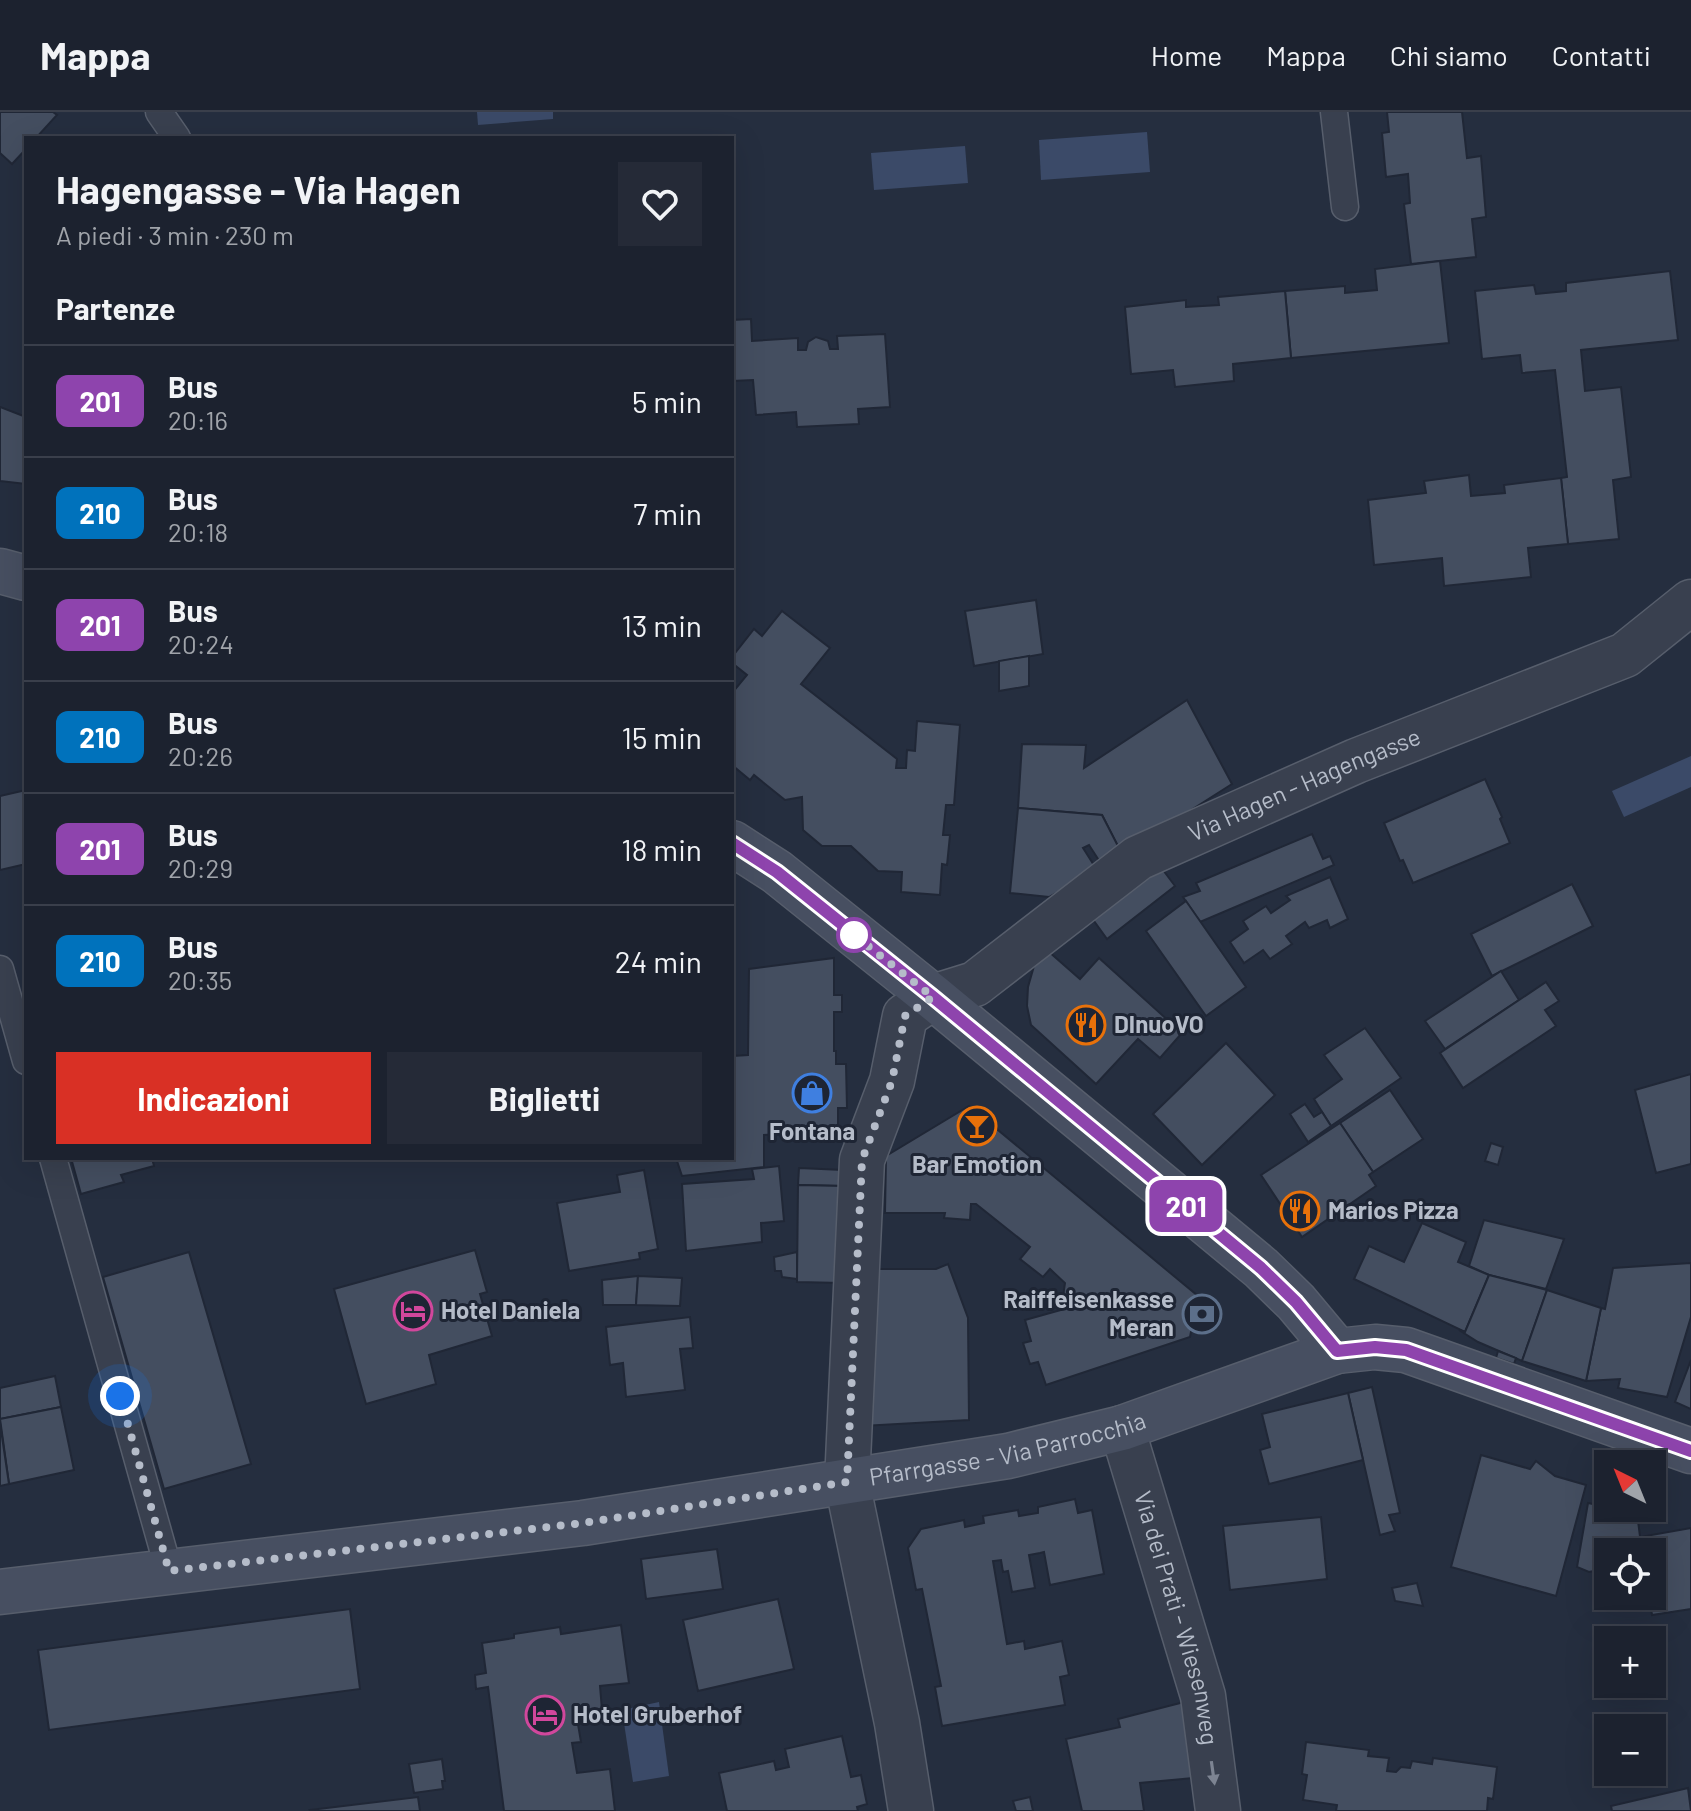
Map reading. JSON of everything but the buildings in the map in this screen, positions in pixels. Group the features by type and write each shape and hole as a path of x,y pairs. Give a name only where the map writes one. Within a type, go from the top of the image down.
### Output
{"street":[{"path":"0,571 24,577"},
{"name":"Via Hagen - Hagengasse","path":"933,997 975,984 1138,858 1356,761 1625,655 1691,602"},
{"path":"734,844 777,872 933,997 1261,1268 1296,1302 1337,1351"},
{"path":"911,1811 897,1723 847,1482 862,1160 892,1081 905,1016 933,997"},
{"name":"Pfarrgasse - Via Parrocchia","path":"0,1592 583,1523 1008,1456 1122,1428 1337,1351 1375,1347 1406,1350 1691,1451"},
{"name":"Via dei Prati - Wiesenweg","path":"1122,1428 1203,1696 1218,1811"}],"lane":[{"path":"159,112 176,136"},
{"path":"1334,112 1345,207"},
{"path":"0,969 24,1054"},
{"path":"54,1160 169,1571"}],"water":[{"path":"477,112 553,112 553,119 478,125"},
{"path":"1147,132 1150,172 1041,180 1039,140"},
{"path":"965,146 968,183 874,190 871,153"},
{"path":"1691,756 1691,787 1624,817 1612,791"},
{"path":"659,1702 669,1776 633,1782 622,1710"}],"bus line":[{"name":"201","path":"734,844 777,872 933,997 1261,1268 1296,1302 1337,1351 1375,1347 1406,1350 1691,1451"}],"place":[{"name":"DInuoVO","path":"1086,1025"},
{"name":"Fontana","path":"812,1093"},
{"name":"Bar Emotion","path":"977,1126"},
{"name":"Marios Pizza","path":"1300,1211"},
{"name":"Hotel Daniela","path":"413,1311"},
{"name":"Raiffeisenkasse Meran","path":"1202,1314"},
{"name":"Hotel Gruberhof","path":"545,1715"}],"route":[{"path":"120,1396 169,1571 583,1523 847,1482 862,1160 892,1081 905,1016 933,997 854,935"}]}
